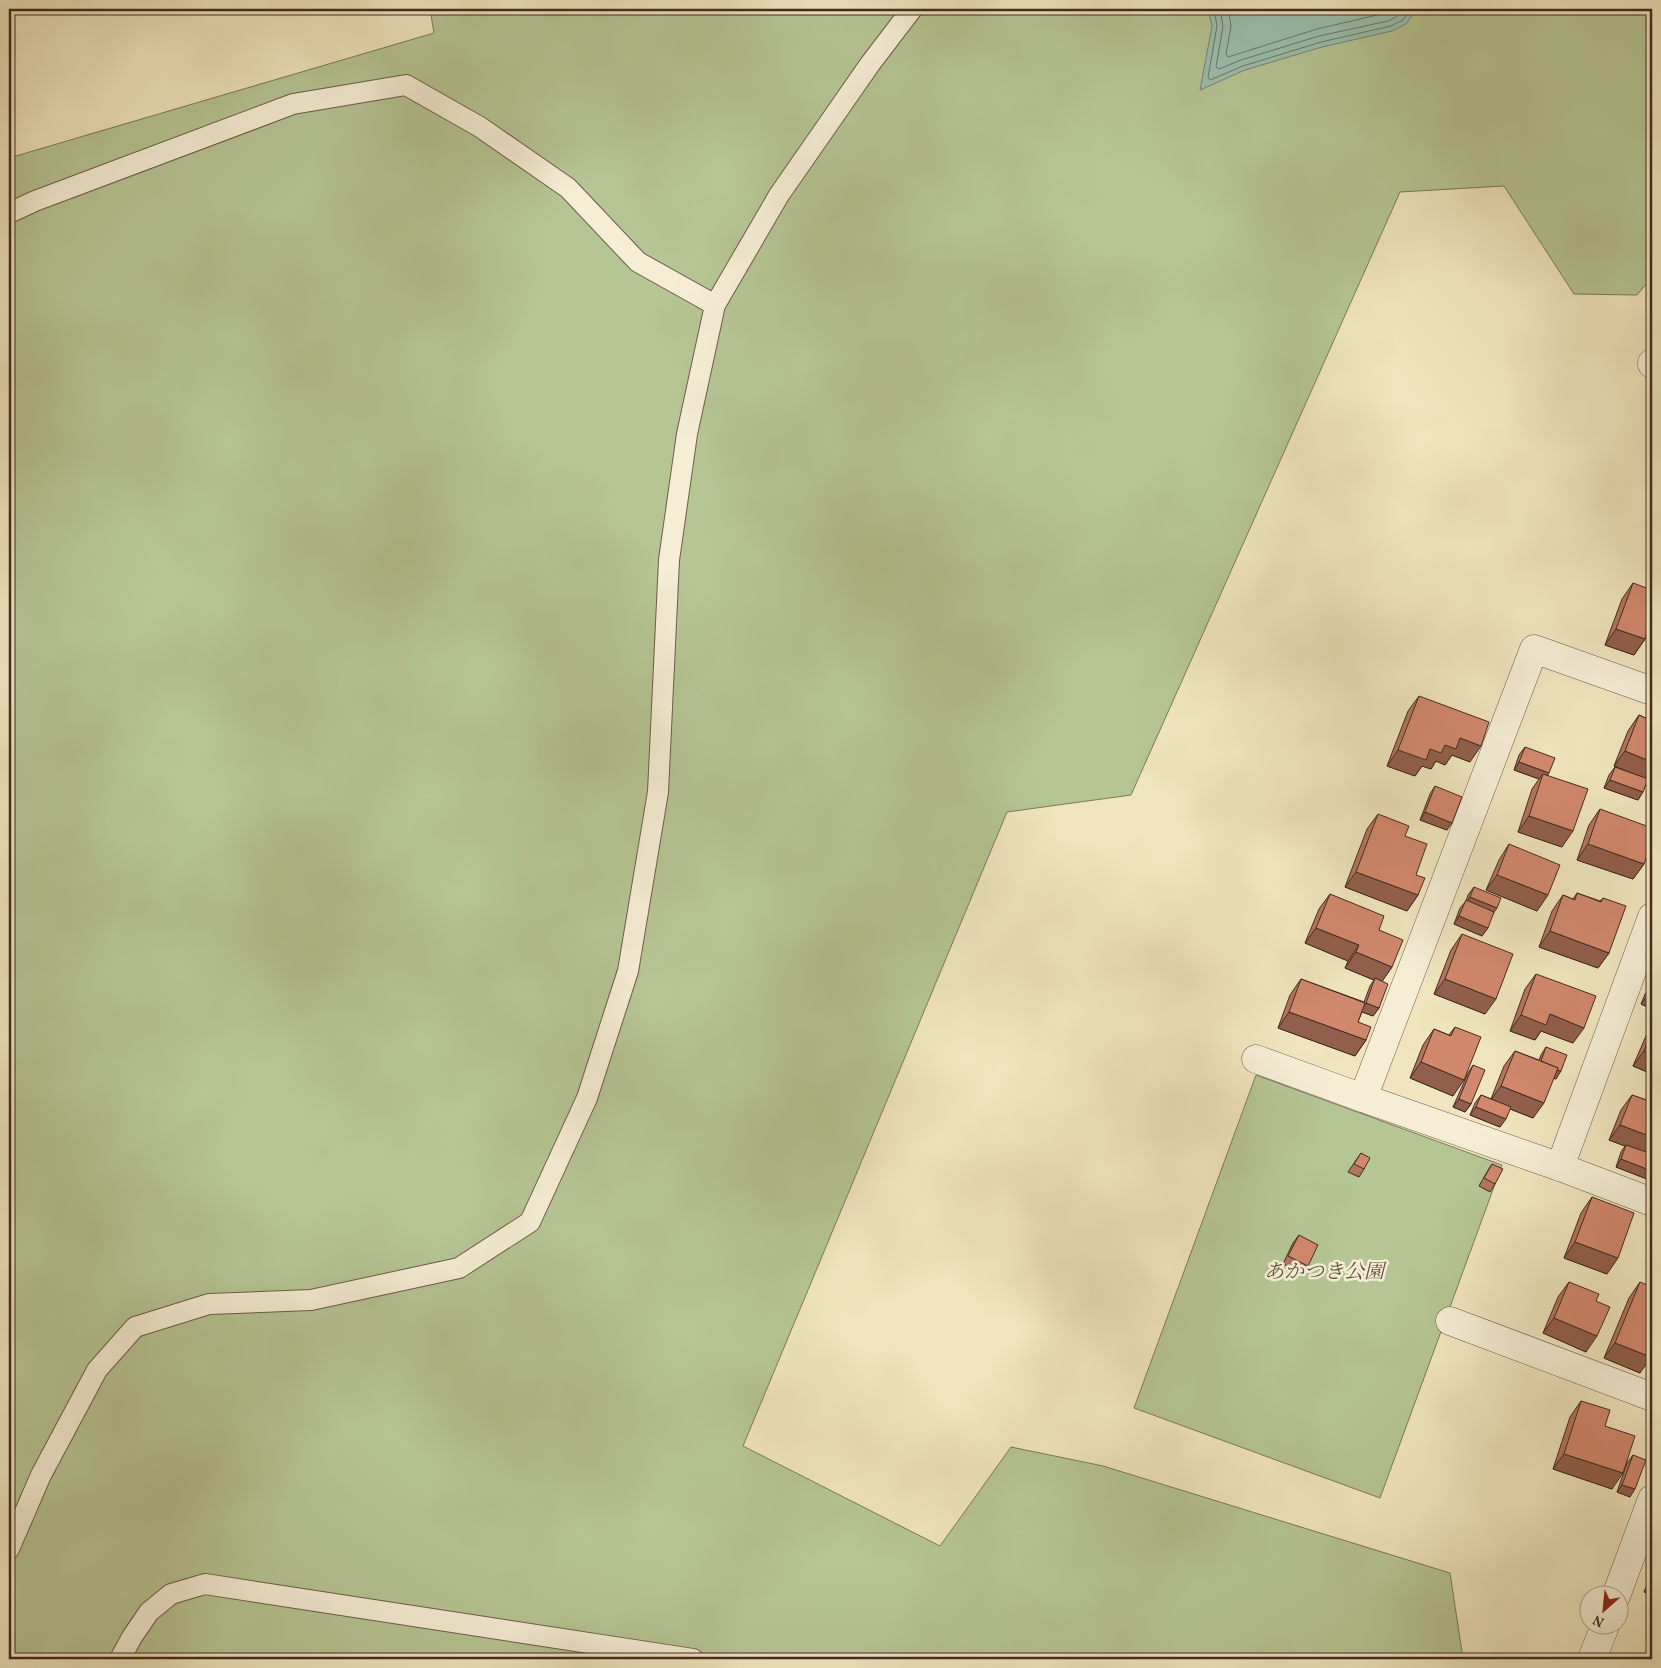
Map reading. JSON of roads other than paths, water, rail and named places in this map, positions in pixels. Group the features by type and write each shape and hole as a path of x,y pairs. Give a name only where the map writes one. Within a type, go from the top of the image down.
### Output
{"street":[{"path":"1363,1098 1534,649 1652,691"},
{"path":"1560,1167 1652,917"},
{"path":"1256,1059 1560,1167 1652,1202"},
{"path":"1450,1321 1652,1397"},
{"path":"1620,1586 1652,1499"},
{"path":"1592,1659 1601,1636"}],"lane":[{"path":"9,1549 41,1476 97,1370 135,1327 209,1304 310,1300 459,1268 530,1222 587,1098 628,971 658,792 669,560 687,434 715,305 779,195 870,64 912,9"},
{"path":"9,213 35,201 293,104 406,85 480,127 568,188 638,262 715,305"},
{"path":"120,1659 149,1612 171,1594 206,1584 693,1659"}],"water":[{"path":"1208,9 1417,9 1406,24 1392,31 1322,47 1245,70 1200,90 1212,26"}],"park label":[{"name":"あかつき公園","path":"1324,1271"}]}
